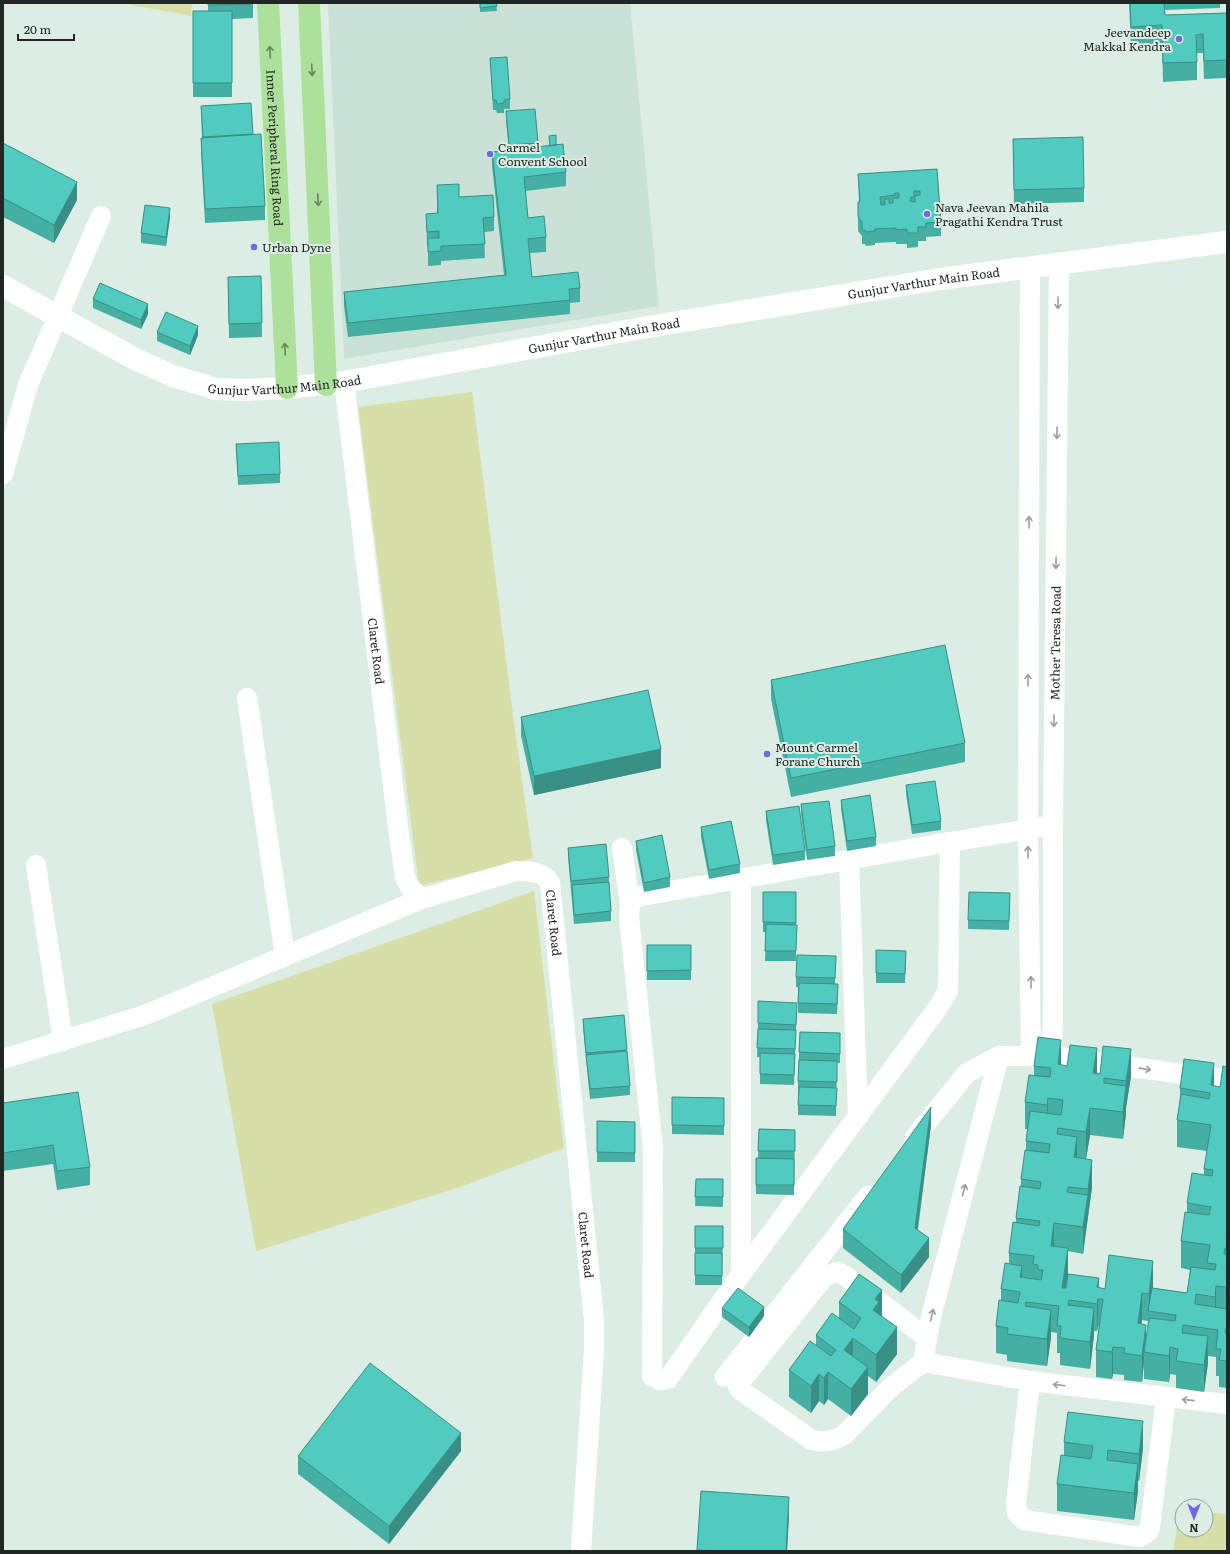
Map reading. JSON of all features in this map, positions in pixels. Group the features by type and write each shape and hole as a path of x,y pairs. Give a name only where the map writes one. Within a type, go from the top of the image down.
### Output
{"main road":[{"name":"Inner Peripheral Ring Road","path":"268,3 287,388"},
{"path":"309,3 335,383"},
{"name":"Gunjur Varthur Main Road","path":"3,286 135,359 173,376 216,389 245,390 287,388 335,383 698,319 940,279 1227,242"}],"street":[{"path":"3,474 28,385 101,216"},
{"name":"Mother Teresa Road","path":"1051,1056 1053,1023 1053,825 1059,264"},
{"path":"1030,267 1028,829 1032,1021 1031,1055"},
{"name":"Claret Road","path":"335,383 405,877 410,887 420,899 516,871 541,874 548,879 550,883 594,1327 594,1349 581,1551"},
{"path":"247,698 285,956"},
{"path":"630,904 636,897 1053,825"},
{"path":"622,848 630,904 629,918 654,1149 652,1376 660,1380 668,1379 741,1274 937,1009 948,991 950,842"},
{"path":"849,860 858,1117"},
{"path":"36,865 63,1041"},
{"path":"741,879 741,1274"},
{"path":"3,1059 145,1015 420,899"},
{"path":"927,1338 844,1275 837,1272 824,1277 738,1386 740,1390 812,1440 825,1443 844,1435 890,1388 923,1362 931,1317 999,1056"},
{"path":"902,1154 967,1073 999,1056 1051,1056 1227,1080"},
{"path":"725,1377 877,1184"},
{"path":"923,1362 1030,1381 1227,1404"},
{"path":"1030,1381 1016,1503 1018,1513 1024,1520 1140,1538 1148,1532 1150,1527 1166,1398"}],"shaded area":[{"name":"Carmel Convent School","path":"328,3 630,3 659,306 344,359"}],"green space":[{"path":"121,3 192,3 191,16"},
{"path":"472,392 515,730 533,858 419,886 358,407"},
{"path":"534,891 564,1148 460,1187 256,1251 212,1004"},
{"path":"1214,1513 1227,1514 1227,1551 1173,1551 1175,1538 1214,1538"}],"building":[{"path":"208,3 253,3 253,4 208,5"},
{"path":"480,3 496,3 497,6 480,8"},
{"path":"1130,3 1164,3 1165,15 1227,13 1227,60 1204,61 1203,34 1196,35 1197,62 1163,63 1162,25 1131,27"},
{"path":"193,11 232,11 232,83 193,83"},
{"path":"507,57 510,99 504,100 504,103 497,104 496,100 493,100 490,58"},
{"path":"251,103 253,134 203,137 201,106"},
{"path":"535,109 538,143 509,145 506,111"},
{"path":"261,134 265,206 205,209 201,138"},
{"path":"556,135 556,145 550,146 549,136"},
{"path":"1083,137 1084,188 1014,190 1013,139"},
{"path":"3,143 77,182 54,225 3,198"},
{"path":"563,144 566,172 524,177 528,218 544,216 546,237 528,239 532,277 578,272 580,288 569,289 570,300 348,323 344,292 506,275 492,152"},
{"name":"Nava Jeevan Mahila Pragathi Kendra Trust","path":"937,169 941,222 926,223 926,227 918,227 918,233 907,233 907,229 896,230 896,228 875,229 875,231 866,232 865,230 862,230 862,222 858,217 858,202 860,202 858,174","holes":["914,191 920,191 920,195 915,196 915,202 910,201 911,197 914,197","895,193 899,193 899,198 893,198 893,203 889,203 889,199 885,199 885,205 881,205 880,197 895,195"]},
{"path":"459,184 459,197 493,195 494,217 483,218 485,244 441,246 441,251 428,252 428,238 439,238 439,231 427,232 426,214 438,213 437,185"},
{"path":"145,205 170,208 166,237 141,233"},
{"path":"261,276 262,323 229,324 228,277"},
{"path":"100,283 148,304 141,320 93,299"},
{"path":"166,312 198,326 190,346 157,332"},
{"path":"279,442 280,474 238,476 236,444"},
{"path":"945,645 965,743 791,778 771,680"},
{"path":"648,690 661,749 534,776 521,717"},
{"path":"935,781 941,821 912,825 906,785"},
{"path":"870,795 876,837 847,841 841,800"},
{"path":"829,801 835,846 807,850 801,804"},
{"path":"799,806 805,851 773,855 766,811"},
{"path":"731,821 740,864 709,870 701,827"},
{"path":"662,835 670,877 644,883 636,841"},
{"path":"606,844 609,877 571,881 568,848"},
{"path":"609,882 611,911 574,915 572,885"},
{"path":"763,892 796,892 796,923 763,922"},
{"path":"969,892 1010,893 1009,921 968,920"},
{"path":"766,924 797,925 796,951 765,951"},
{"path":"647,945 691,945 691,970 647,971"},
{"path":"876,950 906,951 905,974 876,973"},
{"path":"797,955 836,956 835,978 796,977"},
{"path":"799,983 838,984 837,1004 798,1003"},
{"path":"758,1001 797,1003 796,1025 758,1023"},
{"path":"624,1015 627,1050 586,1053 583,1019"},
{"path":"758,1029 796,1030 795,1049 757,1048"},
{"path":"800,1032 840,1033 840,1054 799,1052"},
{"path":"1038,1037 1061,1040 1058,1064 1067,1066 1070,1045 1097,1048 1093,1073 1100,1074 1103,1046 1131,1049 1126,1081 1104,1078 1104,1083 1126,1086 1123,1112 1090,1108 1086,1132 1058,1128 1057,1134 1077,1137 1074,1157 1092,1160 1088,1189 1068,1187 1067,1192 1088,1195 1083,1227 1054,1223 1051,1246 1068,1248 1062,1288 1066,1288 1068,1274 1099,1278 1097,1287 1105,1289 1109,1255 1153,1261 1149,1294 1142,1293 1138,1323 1146,1325 1142,1356 1124,1353 1125,1348 1113,1347 1112,1352 1096,1350 1103,1299 1098,1299 1097,1304 1069,1300 1068,1305 1094,1308 1090,1342 1060,1338 1061,1326 1057,1326 1059,1306 1026,1302 1025,1306 1051,1310 1047,1339 1007,1334 1008,1328 996,1326 999,1300 1018,1303 1020,1292 1001,1289 1005,1263 1022,1266 1020,1277 1041,1280 1043,1270 1038,1270 1038,1265 1033,1264 1034,1256 1009,1253 1013,1222 1039,1226 1040,1221 1016,1218 1020,1186 1040,1189 1041,1182 1021,1179 1025,1150 1049,1153 1050,1144 1026,1141 1030,1111 1061,1115 1063,1100 1048,1098 1047,1105 1025,1102 1029,1075 1050,1077 1051,1068 1034,1066"},
{"path":"627,1051 630,1086 590,1089 586,1055"},
{"path":"760,1053 795,1054 794,1075 760,1074"},
{"path":"1184,1059 1214,1063 1211,1085 1220,1087 1223,1066 1227,1067 1227,1248 1225,1248 1224,1254 1227,1254 1227,1287 1216,1286 1215,1297 1196,1294 1195,1304 1227,1309 1227,1324 1225,1333 1227,1333 1227,1361 1219,1360 1221,1349 1216,1349 1218,1330 1183,1325 1182,1333 1208,1336 1204,1365 1176,1361 1178,1349 1170,1347 1169,1356 1144,1352 1149,1318 1175,1321 1176,1315 1148,1311 1152,1288 1187,1293 1191,1267 1215,1270 1216,1264 1207,1263 1210,1245 1181,1241 1185,1212 1209,1215 1211,1207 1187,1203 1192,1173 1212,1176 1213,1170 1204,1169 1211,1125 1177,1120 1181,1094 1209,1099 1210,1093 1180,1088"},
{"path":"799,1060 837,1061 837,1082 798,1081"},
{"path":"799,1087 837,1088 836,1106 798,1105"},
{"path":"78,1092 90,1167 57,1171 53,1145 3,1153 3,1103"},
{"path":"672,1097 724,1098 724,1126 672,1125"},
{"path":"931,1107 915,1228 929,1238 901,1275 843,1229"},
{"path":"597,1121 635,1122 635,1153 597,1152"},
{"path":"759,1129 795,1130 795,1151 758,1151"},
{"path":"756,1158 794,1159 794,1185 756,1185"},
{"path":"696,1179 723,1179 723,1197 695,1197"},
{"path":"695,1226 723,1226 723,1248 695,1248"},
{"path":"695,1253 722,1253 722,1276 695,1275"},
{"path":"859,1274 882,1290 875,1299 879,1302 873,1310 897,1327 876,1355 853,1338 844,1350 868,1367 851,1389 828,1372 824,1378 819,1374 811,1386 789,1370 810,1341 831,1356 836,1350 816,1335 832,1313 854,1329 861,1318 839,1302"},
{"path":"738,1288 764,1307 749,1327 722,1308"},
{"path":"370,1363 461,1433 389,1526 298,1456"},
{"path":"1068,1412 1143,1421 1139,1454 1108,1450 1107,1460 1138,1464 1134,1493 1057,1484 1061,1455 1091,1459 1093,1446 1064,1442"},
{"path":"701,1491 789,1497 786,1551 697,1550"}],"place":[{"name":"Jeevandeep Makkal Kendra","path":"1179,39"},
{"name":"Carmel Convent School","path":"490,154"},
{"name":"Nava Jeevan Mahila Pragathi Kendra Trust","path":"927,214"},
{"name":"Urban Dyne","path":"254,247"},
{"name":"Mount Carmel Forane Church","path":"767,754"}]}
